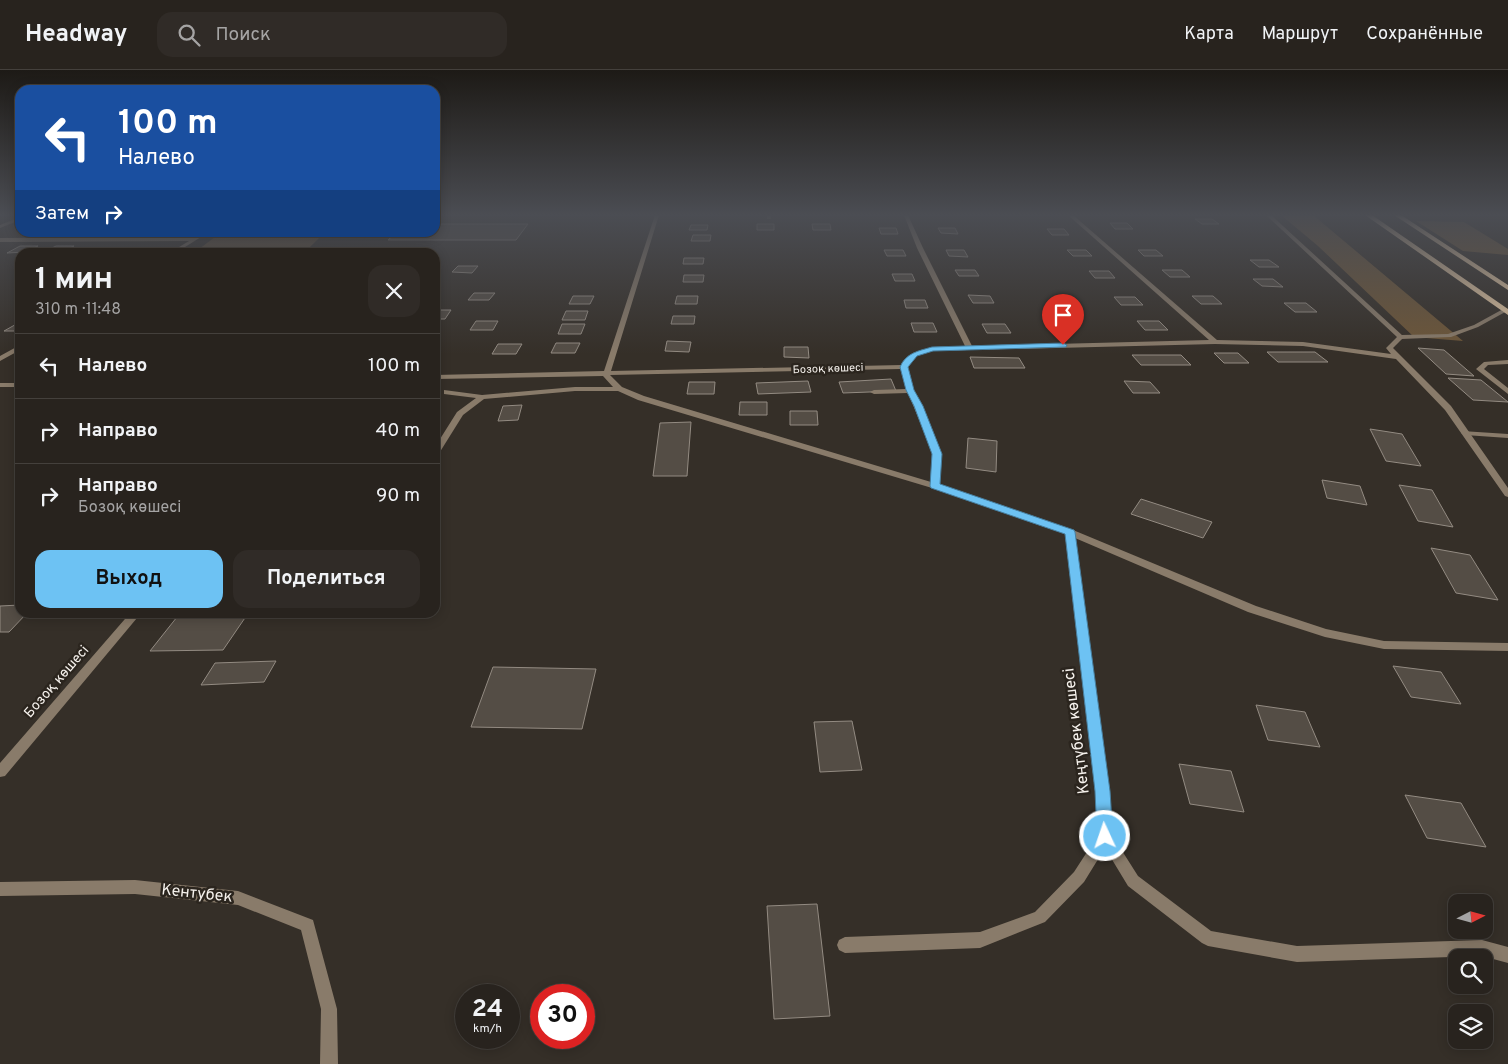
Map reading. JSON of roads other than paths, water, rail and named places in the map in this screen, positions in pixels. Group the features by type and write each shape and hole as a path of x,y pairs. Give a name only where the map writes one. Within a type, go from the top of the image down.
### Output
{"main road":[{"path":"1435,261 1506,311"},
{"path":"1468,261 1508,288"}],"street":[{"path":"619,389 606,375 642,261"},
{"path":"927,261 969,347"},
{"path":"1123,261 1215,342"},
{"path":"1319,261 1401,337"},
{"path":"1506,311 1476,326 1448,336 1401,337 1389,348 1448,408 1508,494"},
{"path":"935,486 937,454 910,390 904,367 906,362 915,354 932,349 1215,342 1303,344 1396,357"},
{"path":"0,360 15,350"},
{"path":"1508,362 1486,363 1480,369 1508,392"},
{"name":"Бозоқ көшесі","path":"440,377 606,375 904,367"},
{"path":"0,385 15,385"},
{"path":"447,392 482,397 575,389 619,389 641,398 935,486 1070,532 1252,609 1325,634 1384,645 1508,647"},
{"path":"874,392 910,390"},
{"path":"440,445 460,414 482,397"},
{"path":"1465,434 1508,436"},
{"name":"Кеңтүбек көшесі","path":"1070,532 1102,791 1105,836 1133,882 1208,938 1297,954 1482,948 1508,954"},
{"name":"Бозоқ көшесі","path":"0,772 132,618"},
{"path":"845,945 980,940 1040,917 1079,877 1105,836"},
{"name":"Кентубек","path":"0,889 135,887 238,898 308,925 329,1009 329,1064"}]}
